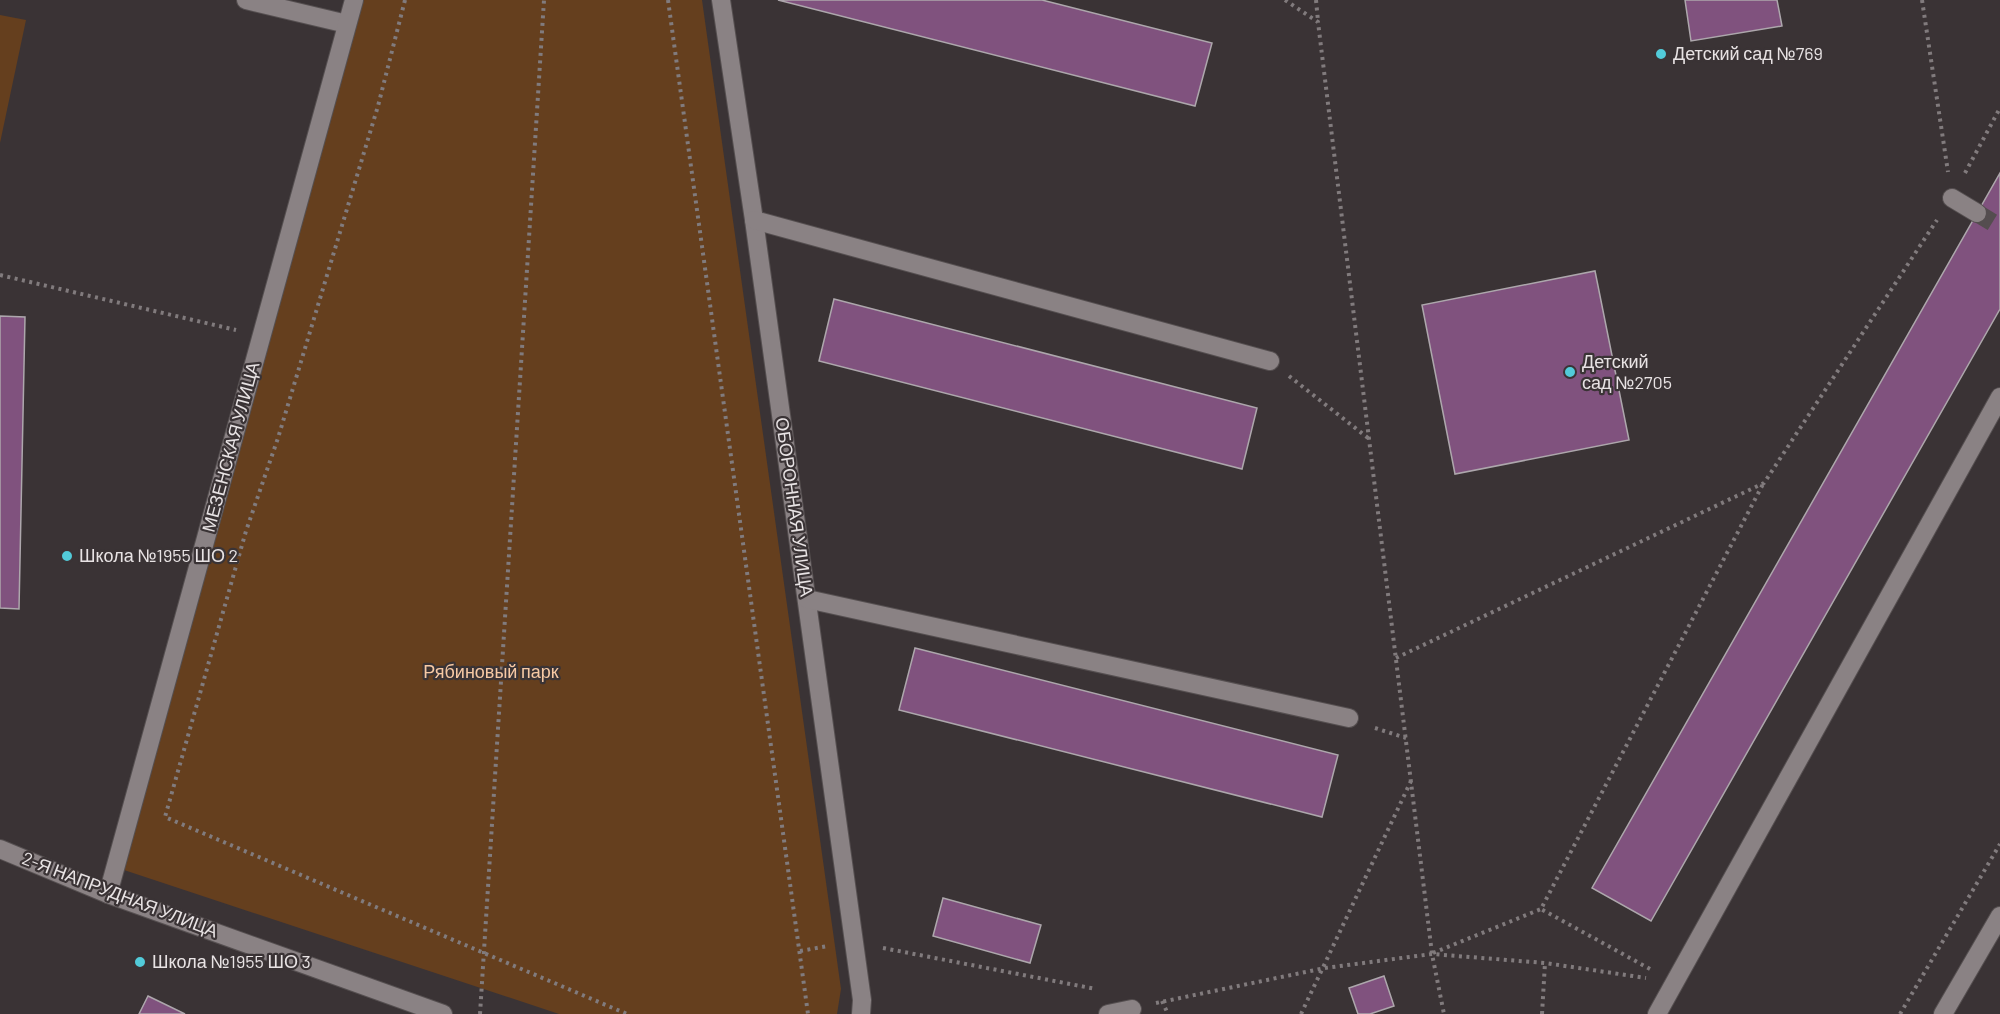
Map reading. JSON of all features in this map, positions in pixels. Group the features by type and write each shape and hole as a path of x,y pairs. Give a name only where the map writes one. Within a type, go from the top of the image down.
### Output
{"street":[{"path":"246,0 347,24"},
{"name":"МЕЗЕНСКАЯ УЛИЦА","path":"108,894 354,0"},
{"name":"ОБОРОННАЯ УЛИЦА","path":"721,0 807,599 862,1000 861,1014"},
{"path":"1952,198 1977,213"},
{"path":"754,220 1270,361"},
{"path":"1657,1014 2000,397"},
{"path":"807,599 1349,718"},
{"name":"2-Я НАПРУДНАЯ УЛИЦА","path":"0,849 108,894 443,1014"},
{"path":"1943,1014 2000,916"},
{"path":"1108,1014 1132,1009"}],"path":[{"path":"405,0 378,105 278,438 246,531 165,817 627,1014"},
{"path":"480,1014 544,0"},
{"path":"668,0 808,1014"},
{"path":"1285,0 1318,22"},
{"path":"1316,0 1432,954 1444,1014"},
{"path":"1922,0 1952,198"},
{"path":"1432,954 1540,909 1764,483 1952,198 2000,108"},
{"path":"0,275 261,336"},
{"path":"1270,361 1369,439"},
{"path":"1396,658 1764,483"},
{"path":"1349,718 1406,738"},
{"path":"1301,1014 1411,781"},
{"path":"1900,1014 2000,844"},
{"path":"1540,909 1674,983"},
{"path":"799,951 854,942 1106,991"},
{"path":"1132,1009 1324,968 1432,954 1545,963 1674,983"},
{"path":"1542,1014 1545,963"},
{"path":"1152,999 1163,1002"},
{"path":"1163,1002 1168,1014"}],"green space":[{"name":"Рябиновый парк","path":"363,0 702,0 841,989 837,1014 559,1014 124,870"},
{"path":"0,15 26,20 0,143"}],"building":[{"path":"778,0 1042,0 1212,43 1195,106"},
{"path":"1685,0 1777,0 1782,26 1691,41"},
{"path":"2000,173 2000,309 1651,921 1592,888"},
{"path":"1595,271 1629,440 1455,474 1422,305"},
{"path":"834,299 1257,408 1242,469 819,361"},
{"path":"0,316 25,317 19,609 0,608"},
{"path":"915,648 1338,755 1322,817 899,710"},
{"path":"943,898 1041,925 1030,963 933,936"},
{"path":"1384,976 1394,1006 1370,1014 1358,1014 1349,988"},
{"path":"148,996 185,1014 139,1014"}],"tunnel":[{"path":"1977,213 2000,227"}],"place":[{"name":"Детский сад №769","path":"1661,54"},
{"name":"Детский сад №2705","path":"1570,372"},
{"name":"Школа №1955 ШО 2","path":"67,556"},
{"name":"Школа №1955 ШО 3","path":"140,962"}]}
